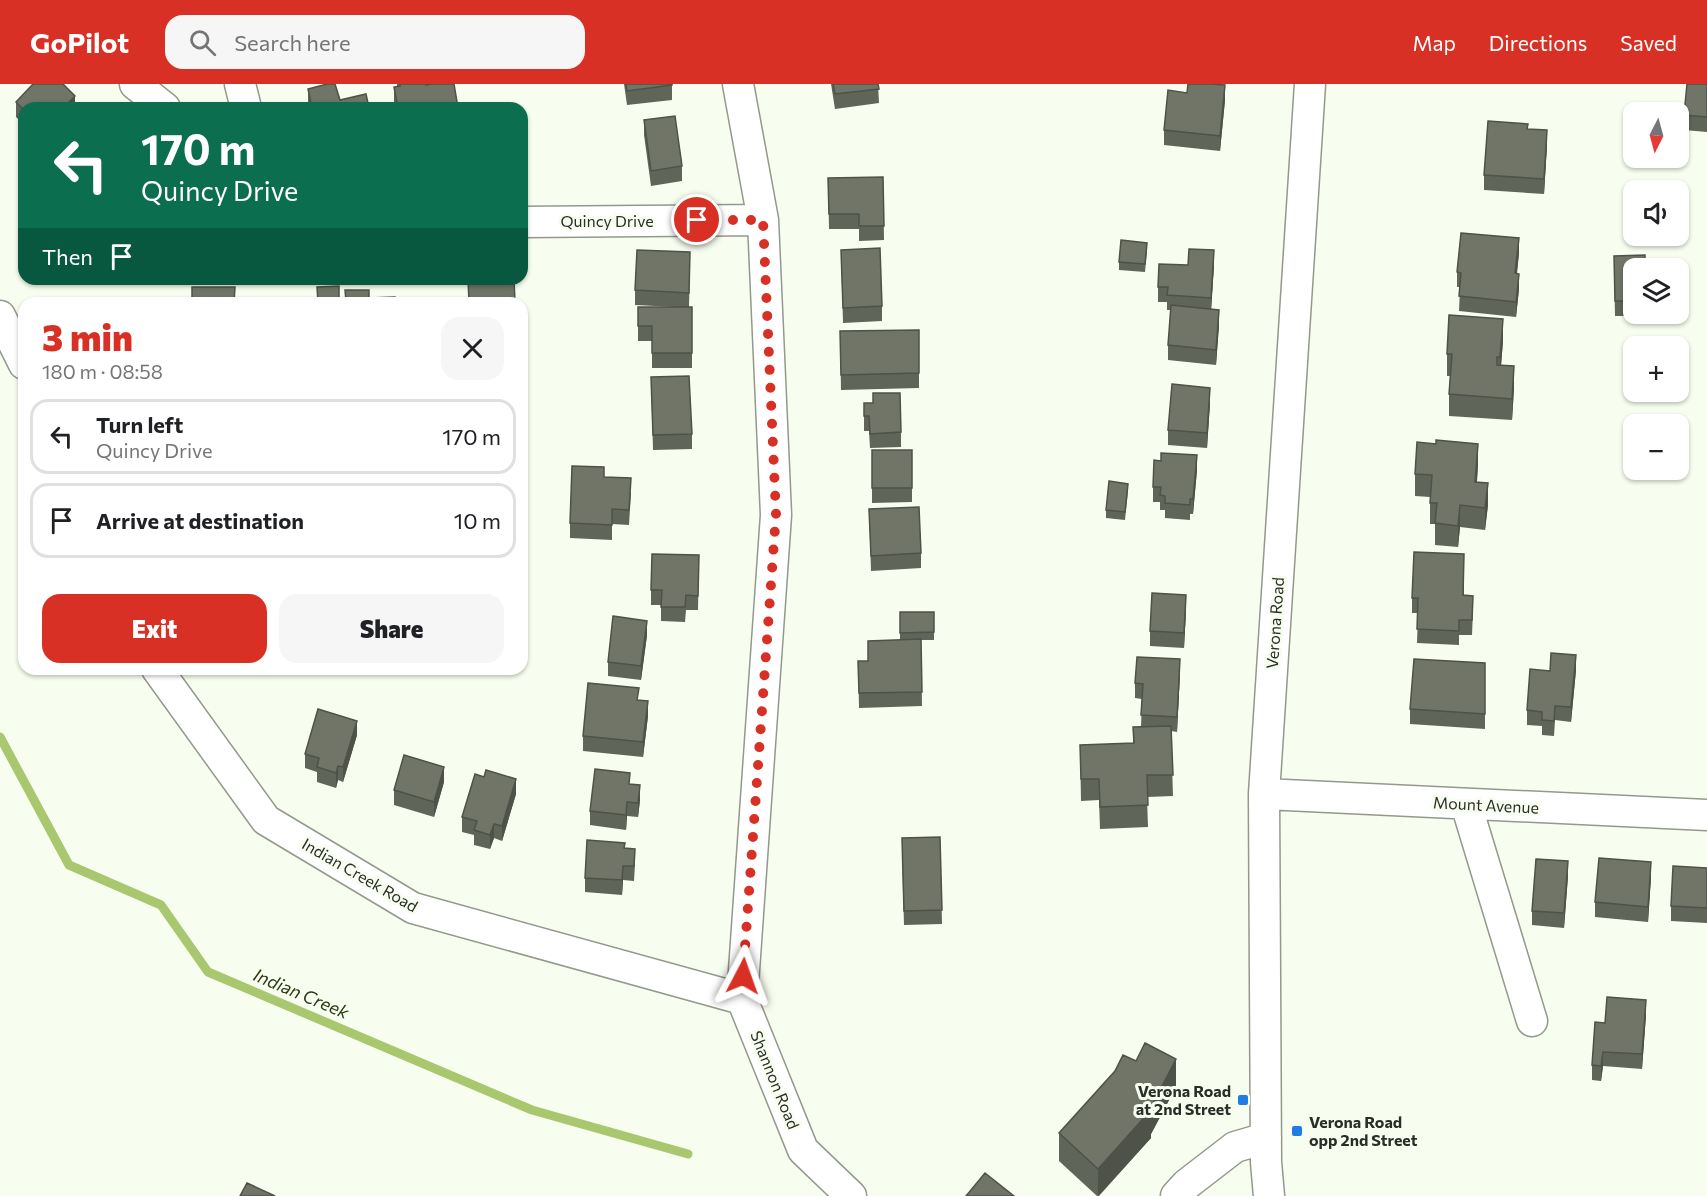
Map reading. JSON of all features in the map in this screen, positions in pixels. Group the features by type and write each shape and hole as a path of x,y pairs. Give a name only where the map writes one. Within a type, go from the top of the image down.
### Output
{"street":[{"path":"135,84 158,102"},
{"path":"240,84 244,102"},
{"name":"Shannon Road","path":"738,84 763,220 776,514 742,999 803,1150 851,1196"},
{"name":"Verona Road","path":"1269,1196 1266,1150 1264,794 1310,84"},
{"name":"Quincy Drive","path":"528,222 763,220"},
{"path":"0,316 18,352"},
{"name":"Indian Creek Road","path":"161,675 266,820 413,908 742,999"},
{"name":"Mount Avenue","path":"1264,794 1707,815"},
{"path":"1466,804 1532,1022"},
{"path":"1176,1196 1187,1184 1235,1147 1266,1150"}],"building":[{"path":"33,84 63,84 75,96 69,102 18,102 18,104 16,102"},
{"path":"335,84 340,100 366,94 368,102 311,102 308,89"},
{"path":"400,84 454,84 457,102 397,102 394,87"},
{"path":"626,84 672,84 672,85 627,91"},
{"path":"833,84 878,84 879,89 835,94"},
{"path":"1188,84 1225,85 1220,136 1164,130 1168,90 1187,93"},
{"path":"1687,84 1707,84 1707,117 1689,115 1689,102 1685,102"},
{"path":"675,116 682,166 651,171 644,120"},
{"path":"1488,121 1528,124 1527,129 1547,130 1544,179 1484,175"},
{"path":"883,177 884,226 859,226 859,214 829,214 828,178"},
{"path":"1461,233 1519,238 1515,273 1519,274 1516,302 1459,296 1461,273 1457,272"},
{"path":"1121,240 1147,243 1145,264 1119,262"},
{"path":"880,248 882,306 843,308 841,250"},
{"path":"1189,249 1214,250 1211,298 1167,295 1168,287 1158,287 1159,264 1188,265"},
{"path":"637,250 690,252 689,293 635,290"},
{"path":"1645,255 1645,258 1623,258 1623,301 1615,301 1614,256"},
{"path":"468,285 514,285 515,297 469,297"},
{"path":"339,286 339,297 318,297 317,287"},
{"path":"192,287 235,287 234,297 192,297"},
{"path":"345,290 369,290 369,297 346,297"},
{"path":"1171,305 1219,310 1216,350 1168,345"},
{"path":"638,307 692,307 692,353 652,353 652,326 638,326"},
{"path":"1449,315 1503,319 1500,357 1497,357 1497,365 1514,366 1512,399 1449,394 1452,354 1447,354"},
{"path":"919,330 919,373 841,375 840,331"},
{"path":"689,376 692,434 653,435 651,377"},
{"path":"1172,384 1210,388 1207,433 1168,430"},
{"path":"873,393 900,393 901,432 870,434 869,416 864,416 864,403 873,403"},
{"path":"1436,440 1478,444 1475,482 1488,483 1485,508 1460,505 1458,526 1435,523 1437,503 1430,503 1432,475 1415,474 1417,442 1436,444"},
{"path":"872,450 912,450 912,488 872,488"},
{"path":"1161,453 1197,455 1193,499 1190,499 1190,505 1165,503 1165,496 1160,495 1161,487 1153,487 1154,460 1161,461"},
{"path":"572,466 604,467 604,477 631,478 629,510 612,509 612,525 570,523"},
{"path":"1109,481 1128,484 1125,512 1106,510"},
{"path":"919,507 921,553 871,556 869,509"},
{"path":"1414,552 1464,554 1463,595 1473,596 1472,620 1459,620 1459,631 1417,629 1418,598 1412,598"},
{"path":"652,554 699,555 698,596 686,595 685,607 661,607 662,590 651,590"},
{"path":"1152,593 1186,595 1184,633 1150,631"},
{"path":"900,612 934,612 934,632 900,633"},
{"path":"613,616 647,621 641,666 608,662"},
{"path":"921,639 922,692 859,693 858,661 868,661 868,641"},
{"path":"1551,653 1576,655 1571,707 1555,706 1554,721 1542,720 1542,712 1527,710 1530,669 1550,671"},
{"path":"1137,657 1180,659 1177,717 1141,715 1143,684 1135,683"},
{"path":"1414,659 1485,663 1485,714 1410,709"},
{"path":"588,683 639,688 637,700 648,701 643,742 583,736"},
{"path":"318,709 357,721 343,767 338,766 336,773 317,767 319,758 305,754"},
{"path":"1171,726 1173,775 1147,775 1148,805 1100,807 1099,779 1081,779 1080,745 1134,743 1133,727"},
{"path":"404,755 444,767 434,802 394,790"},
{"path":"595,769 630,773 629,784 640,785 638,803 627,802 626,815 590,811"},
{"path":"486,770 516,779 502,826 494,824 490,835 474,830 477,821 462,817 475,774 484,777"},
{"path":"940,837 942,910 904,911 902,838"},
{"path":"587,840 625,843 624,848 635,849 634,866 623,866 622,880 585,878"},
{"path":"1599,858 1651,862 1648,907 1595,902"},
{"path":"1536,859 1568,861 1564,913 1532,911"},
{"path":"1673,866 1707,868 1707,908 1671,906"},
{"path":"1607,997 1646,1000 1642,1054 1603,1052 1601,1066 1592,1065 1595,1022 1605,1023"},
{"path":"1145,1043 1176,1059 1151,1110 1098,1169 1059,1133 1115,1071 1123,1055 1136,1061"},
{"path":"985,1173 1014,1196 966,1196"},
{"path":"247,1183 275,1196 240,1196"}],"waterway":[{"name":"Indian Creek","path":"0,737 69,865 161,905 208,972 532,1110 688,1154"}],"place":[{"name":"Verona Road at 2nd Street","path":"1243,1100"},
{"name":"Verona Road opp 2nd Street","path":"1297,1131"}],"route":[{"path":"697,220 763,220 776,514 743,976"}]}
